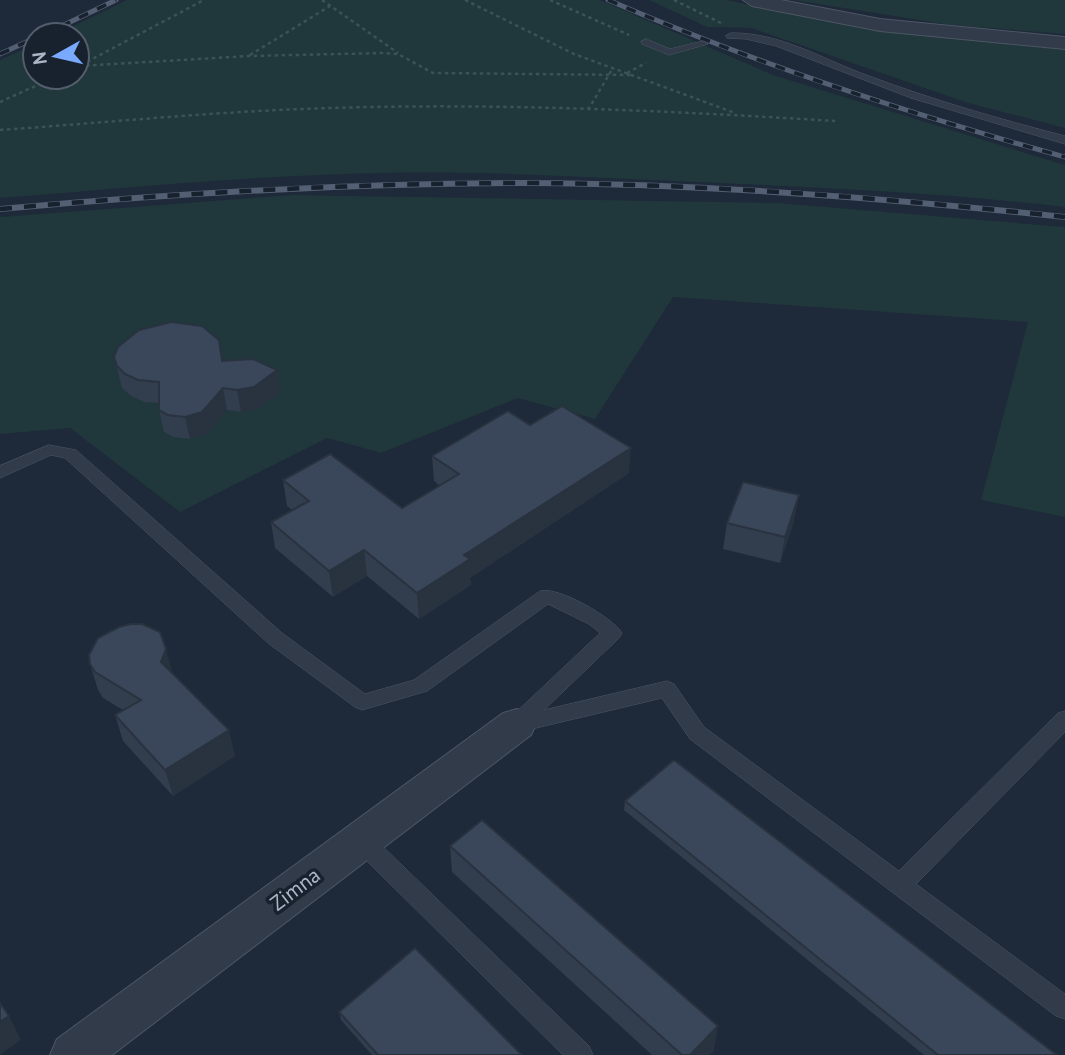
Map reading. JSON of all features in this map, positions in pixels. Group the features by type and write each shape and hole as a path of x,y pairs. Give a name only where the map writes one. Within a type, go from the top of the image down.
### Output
{"street":[{"path":"752,0 880,25 1065,43"},
{"name":"Zimna","path":"74,1055 517,724"}],"lane":[{"path":"730,36 743,34 771,40 811,58 916,96 1065,140"},
{"path":"646,42 669,52 703,44"},
{"path":"0,473 49,450 69,454 275,638 362,702 420,686 547,596 596,619 612,633 517,724"},
{"path":"517,724 667,689 697,733 1065,1008"},
{"path":"900,885 1065,719"},
{"path":"369,848 580,1055"}],"path":[{"path":"91,60 204,0"},
{"path":"322,0 398,54 433,73 633,75"},
{"path":"465,0 574,54 739,115"},
{"path":"550,0 646,42"},
{"path":"674,0 743,34"},
{"path":"249,56 264,44 330,6"},
{"path":"91,66 249,56 398,54"},
{"path":"588,110 613,68"},
{"path":"0,102 24,91"},
{"path":"0,130 294,109 449,107 739,115 835,121"}],"green space":[{"path":"127,0 600,0 773,75 1065,165 1065,207 870,191 458,173 289,176 0,198 0,60 21,50 21,91 91,91 91,21 84,21"},
{"path":"649,0 726,0 867,29 1065,50 1065,128 968,103 751,28 707,27"},
{"path":"793,0 1065,0 1065,34 951,25"},
{"path":"291,195 777,203 1065,227 1065,517 981,500 1028,322 673,297 595,419 518,398 381,453 327,438 180,512 70,428 0,434 0,217"}],"building":[{"path":"171,322 202,326 219,340 222,361 253,359 277,370 254,387 237,390 223,388 202,412 185,417 168,415 159,410 159,382 138,380 125,374 117,366 114,357 118,347 139,330"},
{"path":"562,406 631,448 464,555 470,559 417,593 364,550 329,571 271,522 309,501 283,480 330,454 402,508 459,474 432,456 508,411 530,425"},
{"path":"743,482 799,495 785,537 727,523"},
{"path":"131,624 142,624 160,632 166,649 161,662 229,730 165,770 115,715 141,700 95,672 90,664 89,655 98,638"},
{"path":"674,760 1057,1055 938,1055 625,801"},
{"path":"482,820 718,1026 690,1055 682,1055 450,846"},
{"path":"415,948 522,1055 378,1055 339,1012"},
{"path":"0,1003 9,1016 0,1022"}],"railway":[{"path":"72,21 116,0"},
{"path":"608,0 720,45 834,86 1065,157"},
{"path":"0,54 21,44"},
{"path":"0,209 265,190 530,183 798,193 1065,217"}]}
